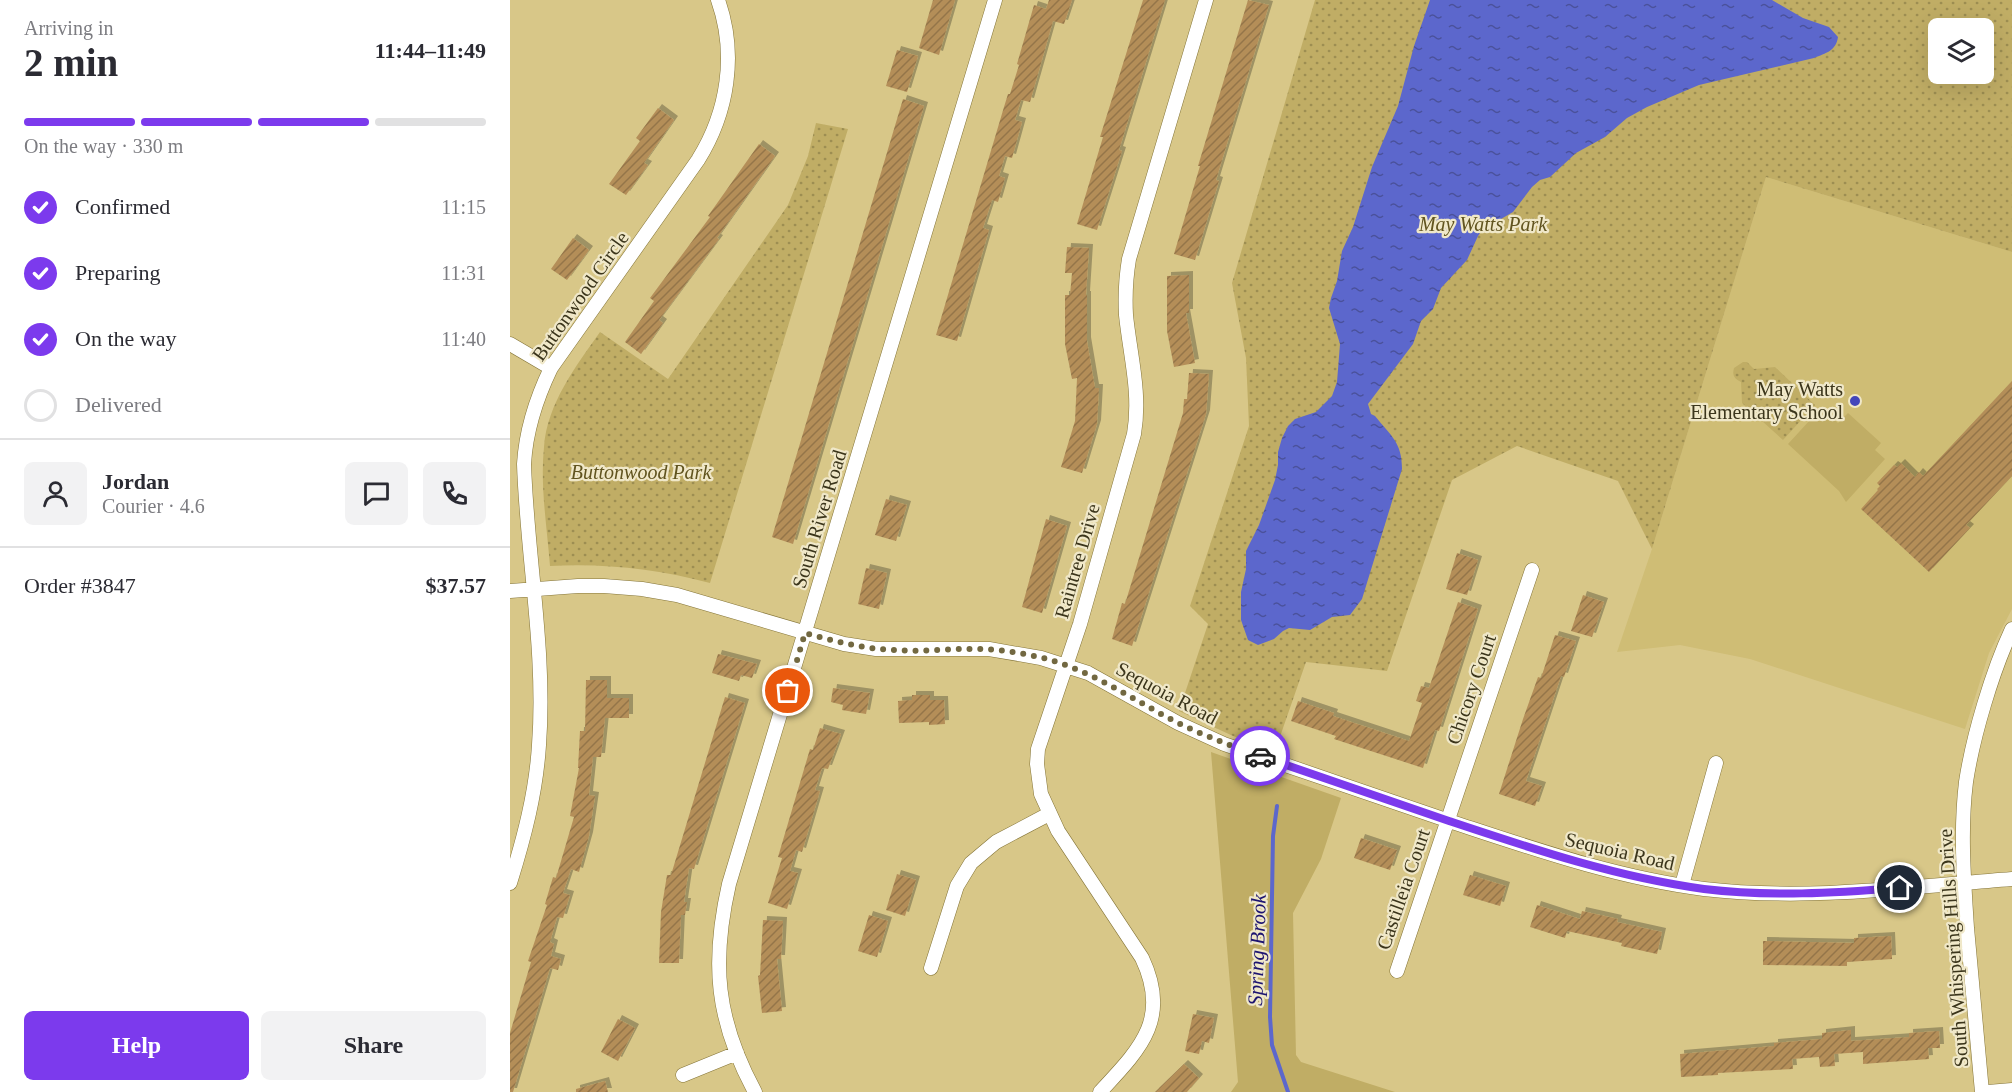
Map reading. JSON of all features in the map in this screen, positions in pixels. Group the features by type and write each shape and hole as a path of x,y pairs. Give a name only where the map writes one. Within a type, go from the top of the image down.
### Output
{"street":[{"name":"Buttonwood Circle","path":"510,883 531,804 539,746 541,705 525,492 525,449 540,393 551,368 699,160 714,132 725,96 728,57 724,17 718,0"},
{"name":"South River Road","path":"755,1092 725,1021 719,966 721,920 729,884 995,0"},
{"name":"Raintree Drive","path":"1100,1092 1130,1060 1144,1040 1152,1019 1152,984 1142,958 1049,814 1038,779 1038,749 1096,568 1136,421 1137,385 1125,299 1129,259 1206,0"},
{"path":"510,344 551,368"},
{"name":"Chicory Court","path":"1447,820 1532,570"},
{"name":"Sequoia Road","path":"510,591 604,586 661,592 844,644 896,651 989,650 1041,658 1088,673 1163,715 1224,744 1598,869 1682,885 1753,893 1815,893 2012,879"},
{"name":"South Whispering Hills Drive","path":"1982,1092 1964,883 1963,826 1975,740 2000,657 2012,629"},
{"path":"1682,885 1716,763"},
{"path":"930,968 957,886 971,863 996,842 1049,814"},
{"name":"Castilleia Court","path":"1397,971 1447,820"},
{"path":"683,1075 737,1053"},
{"path":"1988,1092 2012,1090"}],"shaded area":[{"name":"May Watts Elementary School","path":"1766,177 2012,252 2012,609 1989,653 1965,729 1750,659 1680,645 1617,652 1652,549"}],"green space":[{"name":"May Watts Park","path":"1315,0 2012,0 2012,252 1766,177 1652,549 1618,481 1517,446 1452,480 1387,671 1306,662 1275,751 1233,736 1179,711 1208,624 1190,606 1249,426 1246,358 1232,283"},
{"name":"Buttonwood Park","path":"816,123 848,129 710,583 631,568 590,565 550,566 543,492 544,447 546,431 564,386 600,332 668,379 788,205 808,156"},
{"path":"1747,362 1754,369 1775,367 1815,405 1783,440 1742,403 1741,382 1735,378 1733,373 1734,368"},
{"path":"1821,408 1838,423 1848,413 1881,443 1875,450 1885,459 1846,502 1839,491 1788,444"},
{"path":"1211,752 1341,798 1321,859 1293,913 1296,1055 1301,1062 1395,1092 1231,1092 1238,1082"}],"water":[{"path":"1430,0 1772,0 1803,18 1829,27 1838,37 1833,48 1814,58 1699,85 1647,107 1627,118 1605,137 1576,153 1550,177 1540,180 1532,187 1513,212 1482,230 1467,260 1441,288 1433,309 1421,321 1413,344 1368,404 1371,414 1398,446 1402,469 1362,599 1350,615 1332,617 1310,630 1289,628 1274,639 1258,645 1248,640 1241,620 1241,592 1246,569 1246,551 1259,525 1275,480 1278,452 1288,426 1295,419 1316,412 1332,396 1337,382 1340,344 1329,308 1342,251 1353,227 1372,167 1398,106 1414,46"}],"building":[{"path":"933,0 955,0 939,55 919,48"},
{"path":"1049,0 1072,0 1064,24 1053,21 1030,102 1021,100 1015,120 1022,122 1012,158 1005,156 999,176 1005,178 998,202 992,200 983,228 989,230 957,341 936,335 1004,107 1019,65 1017,64 1034,5 1046,9"},
{"path":"1143,0 1165,0 1097,230 1077,224 1103,137 1100,137"},
{"path":"1248,0 1269,5 1216,180 1219,181 1195,260 1174,254"},
{"path":"897,50 918,56 907,92 886,86"},
{"path":"903,99 924,106 793,544 772,537"},
{"path":"658,108 674,120 644,163 648,165 626,195 609,184 640,141 636,138"},
{"path":"759,144 775,156 717,238 719,239 659,320 663,323 641,354 625,342 654,301 650,298 710,217 708,216"},
{"path":"573,238 589,250 567,280 551,269"},
{"path":"1067,247 1089,248 1086,295 1087,341 1095,388 1099,388 1097,424 1082,473 1061,467 1075,421 1077,378 1072,379 1065,344 1065,295 1070,295 1072,273 1065,273"},
{"path":"1189,275 1189,313 1186,313 1195,363 1174,367 1167,331 1167,276"},
{"path":"1189,373 1209,374 1206,414 1132,646 1112,639 1122,603 1125,604 1183,413 1184,399 1187,399"},
{"path":"2012,381 2012,476 1966,525 1970,528 1929,572 1861,509 1878,490 1880,486 1877,483 1894,465 1897,467 1901,463 1915,477 1919,472 1923,476"},
{"path":"886,499 907,505 896,541 875,535"},
{"path":"1046,519 1067,526 1042,613 1022,607"},
{"path":"1457,553 1478,560 1467,595 1446,589"},
{"path":"866,568 887,573 879,609 858,604"},
{"path":"1583,595 1604,602 1592,637 1571,631"},
{"path":"1458,602 1478,609 1439,731 1435,730 1423,768 1334,739 1336,736 1291,721 1298,701 1334,713 1333,716 1409,741 1422,703 1416,701 1421,686 1429,688"},
{"path":"1555,635 1576,641 1564,677 1561,676 1526,781 1542,786 1535,806 1499,794 1523,719 1538,677 1541,678"},
{"path":"718,654 757,664 752,678 741,675 739,681 712,673"},
{"path":"586,680 607,680 607,698 629,698 629,718 605,718 601,757 593,757 589,795 595,796 589,836 579,872 571,869 563,893 570,895 563,918 557,917 550,942 554,944 551,956 561,959 558,970 550,968 513,1092 510,1092 510,1033 531,962 528,961 574,817 570,816 579,768 580,731 585,731"},
{"path":"833,688 870,693 866,714 842,710 843,705 831,702"},
{"path":"912,695 930,695 930,700 944,700 945,724 899,723 898,701 912,700"},
{"path":"725,697 745,703 694,869 689,868 684,902 687,902 685,915 681,915 679,963 659,963 661,912 667,875 671,875"},
{"path":"820,728 841,734 828,769 822,768 815,790 820,791 802,852 796,850 790,871 798,873 787,909 768,903 782,858 778,857 810,749 813,750"},
{"path":"1361,838 1397,850 1390,870 1354,858"},
{"path":"897,874 916,880 905,916 886,910"},
{"path":"1470,875 1506,886 1500,906 1463,895"},
{"path":"1537,905 1580,919 1582,911 1662,932 1657,954 1621,946 1622,943 1567,931 1565,938 1530,927"},
{"path":"869,915 888,921 877,957 858,951"},
{"path":"763,920 783,921 781,959 777,959 782,1011 762,1013 758,976 760,975"},
{"path":"1891,936 1892,959 1847,962 1847,966 1763,965 1763,941 1854,943 1854,938"},
{"path":"1193,1014 1214,1018 1209,1043 1202,1041 1199,1054 1185,1051"},
{"path":"618,1019 635,1028 618,1061 601,1052"},
{"path":"1851,1030 1851,1041 1909,1037 1909,1033 1939,1031 1940,1048 1928,1048 1929,1059 1863,1064 1863,1052 1834,1054 1835,1066 1820,1067 1819,1057 1792,1059 1793,1069 1681,1077 1680,1054 1774,1046 1774,1043 1822,1039 1822,1033"},
{"path":"1184,1064 1199,1078 1187,1092 1155,1092"},
{"path":"605,1081 608,1092 576,1092 576,1089"}],"waterway":[{"name":"Spring Brook","path":"1277,806 1273,836 1270,1017 1272,1045 1288,1092"}],"way so far":[{"path":"788,691 805,633 844,644 896,651 967,649 1010,652 1041,658 1088,673 1178,723 1224,744 1260,756"}],"place":[{"name":"May Watts Elementary School","path":"1855,401"}],"route":[{"path":"1260,756 1563,859 1650,880 1706,889 1753,893 1815,893 1900,888"}]}
